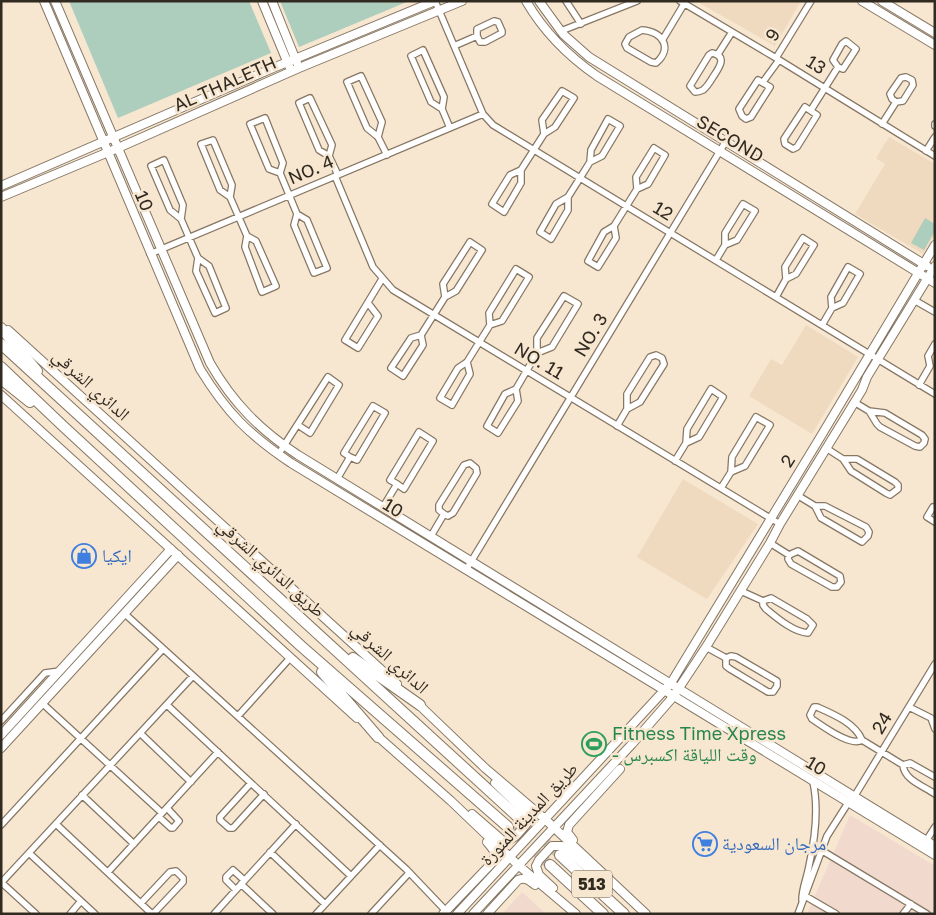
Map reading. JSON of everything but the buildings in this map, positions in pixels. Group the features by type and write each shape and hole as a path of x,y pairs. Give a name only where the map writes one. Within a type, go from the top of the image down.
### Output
{"highway":[{"path":"1,328 63,402"},
{"name":"طريق الدائري الشرقي","path":"1,344 518,816"},
{"name":"طريق الدائري الشرقي","path":"1,367 301,646 508,827"},
{"path":"1,379 63,426"},
{"path":"319,634 420,705"},
{"path":"301,646 378,737"},
{"name":"513","path":"560,854 624,914"},
{"name":"513","path":"550,865 603,914"}],"street":[{"name":"10","path":"44,1 200,369 232,416 278,455 673,697 813,782 851,800 935,846"},
{"name":"10","path":"55,1 208,358 223,386 256,424 284,446 671,683 935,855"},
{"path":"262,1 292,61 299,68"},
{"path":"272,1 282,39 280,56 273,68"},
{"name":"AL THALETH","path":"1,186 273,68 435,1"},
{"name":"12","path":"435,1 483,114 493,125 935,394"},
{"name":"AL THALETH","path":"1,196 118,148 291,71 462,1"},
{"name":"SECOND","path":"526,1 545,30 582,65 935,283"},
{"name":"SECOND","path":"539,1 561,31 582,52 604,67 934,269"},
{"path":"566,1 581,24"},
{"path":"561,31 637,1"},
{"name":"9","path":"763,82 810,1"},
{"path":"862,1 935,45"},
{"path":"882,1 935,33"},
{"path":"663,39 648,30 642,30 629,37 626,44 627,48 631,51 656,63 661,59 666,50 663,39 682,2"},
{"name":"13","path":"682,2 935,156"},
{"path":"494,21 498,22 502,31 501,34 485,42 480,42 477,36 478,28 494,21"},
{"path":"718,54 732,32"},
{"path":"454,46 477,36"},
{"path":"282,39 299,52 313,52"},
{"path":"846,41 856,49 843,69 838,66 833,60 842,44 846,41"},
{"path":"442,109 430,102 411,56 423,50 444,97 442,109 450,128"},
{"path":"712,53 718,54 722,63 706,88 700,92 695,92 690,86 692,81 709,55 712,53"},
{"path":"291,71 292,61"},
{"path":"811,110 838,66"},
{"path":"378,137 382,122 361,76 347,82 367,128 378,137 387,154"},
{"path":"882,124 896,102 903,101 913,85 912,80 906,77 901,78 890,94 896,102"},
{"name":"9","path":"758,80 763,82 770,87 751,117 746,119 742,116 739,109 758,80"},
{"path":"521,170 522,183 504,212 492,204 510,175 521,170 544,134 555,127 574,98 562,91 542,120 544,134"},
{"path":"310,98 332,145 329,156 319,150 299,103 310,98"},
{"path":"804,107 811,110 817,115 797,147 793,149 786,144 784,139 804,107"},
{"name":"NO. 4","path":"150,254 483,114"},
{"path":"280,173 270,169 250,124 264,118 283,163 280,173 289,195 297,214 307,220 327,268 314,273 294,224 297,214"},
{"path":"568,197 568,210 551,239 540,232 556,204 568,197 590,162 591,150 608,119 620,126 602,156 590,162"},
{"path":"926,151 935,137"},
{"path":"230,198 232,185 213,140 201,144 220,190 230,198 247,236 256,241 276,286 262,292 245,246 247,236"},
{"name":"NO. 3","path":"466,570 726,141"},
{"path":"614,226 616,238 598,267 588,261 604,232 614,226 637,190 648,184 665,155 654,148 636,177 637,190"},
{"name":"NO. 11","path":"329,156 366,254 382,279 398,294 780,524"},
{"path":"181,219 183,205 164,160 151,166 170,210 181,219 198,258 209,266 226,308 215,313 196,271 198,258"},
{"path":"716,260 725,245 725,233 743,204 755,211 737,240 725,245"},
{"path":"776,297 786,279 785,267 803,238 814,245 796,274 786,279"},
{"path":"421,335 423,345 404,376 391,368 411,338 421,335 445,297 456,291 482,250 470,242 443,284 445,297"},
{"name":"2","path":"663,690 671,683 935,245"},
{"path":"822,325 832,308 843,302 860,274 848,267 831,297 832,308"},
{"path":"467,362 470,374 452,405 440,398 458,368 467,362 490,325 490,313 516,269 529,277 502,321 490,325"},
{"name":"2","path":"673,697 770,543 867,377 934,269"},
{"path":"368,302 378,316 358,348 345,340 368,302 382,279"},
{"path":"516,389 518,401 498,433 487,426 505,394 516,389 537,353 537,338 564,296 578,304 552,347 537,353"},
{"path":"914,300 935,312"},
{"name":"الدائري الشرقي","path":"1,324 420,705 484,768 554,827 646,914"},
{"path":"919,385 932,365 928,356 935,344"},
{"path":"617,426 627,409 627,394 650,357 656,355 662,358 664,364 640,402 627,409"},
{"path":"278,455 328,377 339,385 310,433 298,424"},
{"path":"675,461 686,443 687,429 711,389 723,397 699,437 686,443"},
{"path":"1,395 290,658 451,801 518,865 576,914"},
{"path":"854,402 869,411 885,413 922,434 925,439 924,443 920,447 915,446 880,427 869,411"},
{"path":"373,406 385,413 356,460 350,457 344,453 373,406"},
{"path":"721,488 731,472 732,457 756,417 770,425 745,466 731,472"},
{"path":"419,432 433,441 404,488 397,484 390,480 419,432"},
{"path":"826,448 843,459 851,471 886,493 890,495 898,489 898,485 895,482 857,459 843,459"},
{"path":"337,479 350,457"},
{"path":"470,464 476,468 477,473 453,513 448,516 444,514 439,510 439,505 464,465 470,464"},
{"path":"383,507 397,484"},
{"path":"797,495 815,506 825,506 866,527 869,532 868,536 862,542 857,540 821,518 815,506"},
{"path":"935,508 933,507 927,517 935,522"},
{"path":"431,536 444,514"},
{"path":"770,543 788,554 798,551 840,576 841,582 837,587 832,587 792,564 788,559 788,554"},
{"path":"1,735 171,549"},
{"path":"1,748 178,555"},
{"path":"741,590 763,601 771,598 806,618 813,625 808,633 801,633 775,617 763,605 763,601"},
{"path":"125,614 380,845 445,912"},
{"path":"706,647 726,658 736,657 777,681 777,686 773,692 768,692 726,666 726,658"},
{"path":"1,825 163,649"},
{"path":"238,716 290,658"},
{"name":"24","path":"803,898 828,836 935,664"},
{"path":"1,721 45,673 60,671"},
{"path":"36,914 2,883 193,676"},
{"name":"طريق المدينة المنورة","path":"458,914 663,690"},
{"name":"طريق المدينة المنورة","path":"473,914 673,697"},
{"path":"42,703 163,813"},
{"path":"166,705 351,876"},
{"path":"862,740 852,742 839,736 812,719 810,715 811,710 817,707 846,722 859,732 862,740 902,765 910,763 935,777"},
{"path":"909,707 933,718 935,728"},
{"path":"140,733 191,782"},
{"path":"108,872 218,752"},
{"path":"902,765 903,771 908,777 935,794"},
{"path":"451,801 464,807 502,840 511,840 527,823 526,813 494,782 484,768"},
{"path":"615,885 605,870 569,837 567,832 569,825 620,769"},
{"path":"798,914 813,848 817,808 813,782"},
{"path":"251,783 220,817 220,820 229,828 233,828 264,794"},
{"path":"82,795 134,844"},
{"path":"445,912 490,866 496,856 493,848 458,812 451,801"},
{"path":"56,824 152,914 183,882 183,878 176,871 170,872 141,903"},
{"path":"214,914 296,824"},
{"path":"926,841 935,827"},
{"path":"316,914 380,845"},
{"path":"576,914 571,903 536,871 539,860 552,846 562,846 597,876 615,885"},
{"path":"822,850 928,914"},
{"path":"270,852 325,904"},
{"path":"29,853 95,914"},
{"path":"236,890 226,880 226,877 233,870 273,914"},
{"path":"370,914 409,873"},
{"path":"487,914 514,883 522,878 528,879 566,910 576,914"},
{"path":"445,912 483,886"},
{"path":"803,898 836,914"},
{"path":"70,914 81,901"},
{"path":"903,914 911,904"},
{"path":"477,914 481,905"}],"shaded area":[{"path":"696,1 801,1 775,46"},
{"path":"889,137 935,164 935,234 923,254 855,214 885,164 876,158"},
{"path":"806,325 858,357 812,434 749,396 771,359 782,365"},
{"path":"683,479 758,524 707,599 637,557"},
{"path":"850,815 935,866 935,914 807,914"},
{"path":"522,892 546,914 502,914"}],"green space":[{"path":"69,1 249,1 271,53 118,118"},
{"path":"280,1 409,1 299,47"},
{"path":"925,218 935,224 935,231 924,250 911,243"}],"tunnel":[{"path":"518,817 560,855"},
{"path":"508,827 550,865"}],"place":[{"name":"ايكيا","path":"84,556"},
{"name":"Fitness Time Xpress - وقت اللياقة اكسبرس","path":"594,744"},
{"name":"مرجان السعودية","path":"705,844"}]}
